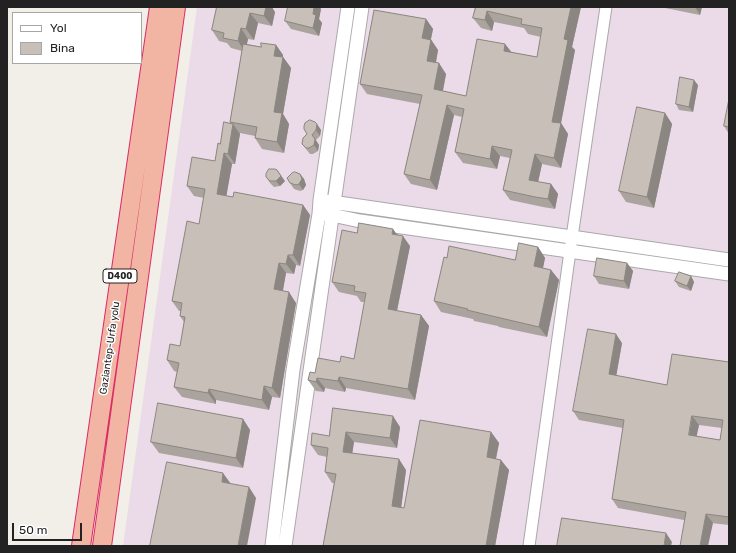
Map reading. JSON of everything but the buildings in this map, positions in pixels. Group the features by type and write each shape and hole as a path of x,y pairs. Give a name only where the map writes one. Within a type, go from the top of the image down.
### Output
{"highway":[{"name":"Gaziantep-Urfa yolu","path":"81,546 159,7"},
{"name":"Gaziantep-Urfa yolu","path":"102,546 176,7"}],"street":[{"path":"272,546 293,370 319,214 348,7"},
{"path":"285,546 362,7"},
{"path":"529,546 606,7"},
{"path":"320,200 333,209 360,221 729,274"},
{"path":"319,214 333,209 572,237 729,260"}],"shaded area":[{"path":"197,7 729,7 729,546 123,546"}]}
